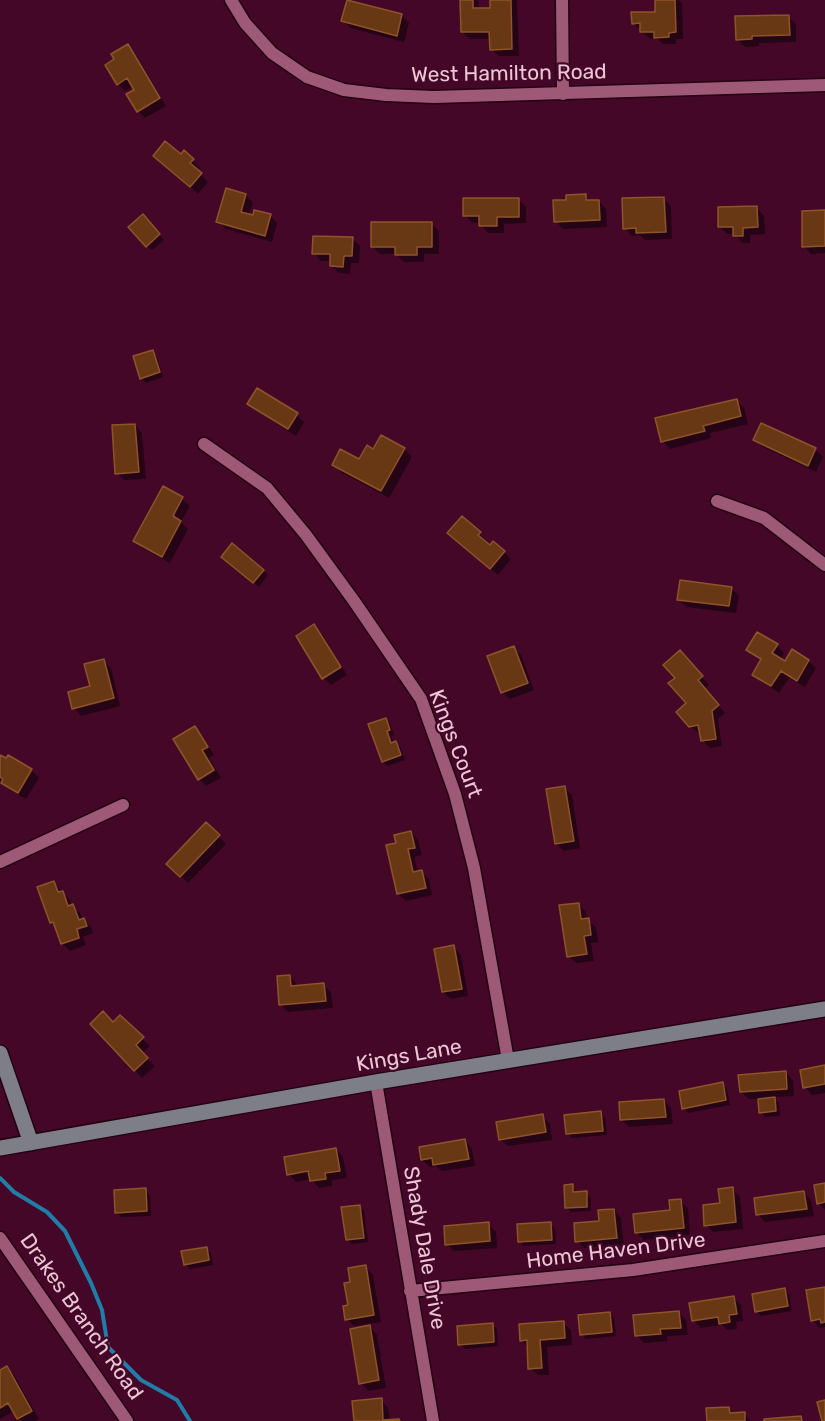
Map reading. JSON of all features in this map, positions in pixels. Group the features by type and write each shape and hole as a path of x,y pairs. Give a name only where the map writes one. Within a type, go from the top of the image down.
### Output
{"street":[{"name":"West Hamilton Road","path":"231,0 245,23 272,53 307,77 344,90 434,97 825,85"},
{"path":"562,0 563,94"},
{"name":"Kings Court","path":"204,444 267,488 306,535 421,699 455,794 474,868 508,1060"},
{"path":"717,501 764,518 825,565"},
{"path":"0,862 123,805"},
{"name":"Kings Lane","path":"0,1148 376,1082 825,1009"},
{"path":"0,1053 31,1143"},
{"name":"Shady Dale Drive","path":"376,1082 433,1421"},
{"name":"Drakes Branch Road","path":"0,1238 127,1421"},
{"name":"Home Haven Drive","path":"410,1291 633,1270 825,1241"}],"building":[{"path":"347,0 402,14 397,36 341,21"},
{"path":"460,0 473,0 473,8 490,8 490,0 511,0 512,49 490,50 489,32 461,32"},
{"path":"655,0 675,0 676,32 669,33 669,37 654,38 654,32 640,32 640,23 632,24 631,12 655,12"},
{"path":"789,15 790,35 752,36 752,39 736,40 735,16"},
{"path":"128,44 160,98 137,112 126,94 134,90 127,78 117,85 105,65 114,59 111,54"},
{"path":"165,141 181,154 184,150 194,159 190,163 202,173 190,187 153,156"},
{"path":"226,188 246,194 241,212 253,215 254,210 271,214 265,236 216,222"},
{"path":"586,194 586,200 599,200 600,220 554,222 553,200 566,200 566,195"},
{"path":"664,197 666,232 636,233 636,228 623,229 622,198"},
{"path":"463,198 519,198 519,217 497,217 497,226 479,226 479,216 463,216"},
{"path":"757,206 758,227 743,228 743,236 733,236 733,227 718,227 718,207"},
{"path":"825,210 825,246 802,247 802,211"},
{"path":"143,214 160,234 146,247 128,227"},
{"path":"371,222 432,222 432,247 417,247 417,255 395,255 395,247 371,247"},
{"path":"313,236 353,237 352,256 344,256 343,267 330,266 330,254 312,254"},
{"path":"153,350 160,372 140,379 133,356"},
{"path":"257,388 298,413 288,429 247,404"},
{"path":"737,399 741,416 703,426 705,431 661,442 655,418"},
{"path":"761,423 816,448 808,466 753,440"},
{"path":"135,424 139,472 115,474 112,425"},
{"path":"381,435 405,448 381,491 332,465 340,449 359,459 367,445 373,449"},
{"path":"163,486 183,497 173,516 181,521 162,557 133,541"},
{"path":"462,516 481,532 478,535 490,545 493,541 505,551 490,569 447,533"},
{"path":"232,543 264,570 253,583 221,557"},
{"path":"680,580 732,587 729,606 677,600"},
{"path":"314,624 341,667 322,679 296,636"},
{"path":"757,632 778,644 772,653 785,661 792,649 809,660 797,681 781,671 771,686 752,675 761,659 746,650"},
{"path":"514,646 528,683 501,693 487,656"},
{"path":"680,650 703,676 698,680 719,705 712,711 716,739 701,741 698,725 689,727 676,712 686,703 668,683 675,678 663,665"},
{"path":"104,659 114,698 72,709 68,692 90,686 84,664"},
{"path":"386,718 391,743 396,741 401,755 382,762 368,724"},
{"path":"195,726 208,747 202,750 214,770 198,780 173,739"},
{"path":"0,755 6,758 8,755 32,769 18,793 1,783 3,779 0,777"},
{"path":"565,786 574,841 555,844 546,789"},
{"path":"206,822 220,835 180,877 166,864"},
{"path":"411,831 415,848 408,849 413,872 422,870 426,888 397,894 386,845 396,843 394,835"},
{"path":"54,881 58,892 63,891 68,906 73,904 79,920 84,918 87,926 77,929 79,938 61,944 53,922 50,923 37,887"},
{"path":"579,903 581,919 589,918 591,935 584,936 587,954 567,957 559,905"},
{"path":"454,945 462,989 442,992 434,949"},
{"path":"290,975 291,986 324,983 326,1001 279,1005 277,976"},
{"path":"103,1011 113,1022 120,1015 144,1037 136,1045 148,1058 134,1071 90,1024"},
{"path":"825,1065 825,1084 803,1088 800,1070"},
{"path":"786,1071 787,1089 740,1092 738,1075"},
{"path":"723,1082 726,1100 682,1109 679,1091"},
{"path":"775,1097 776,1111 759,1113 758,1099"},
{"path":"664,1099 666,1117 620,1120 619,1102"},
{"path":"601,1111 603,1131 566,1134 564,1115"},
{"path":"543,1114 546,1132 499,1140 496,1122"},
{"path":"465,1139 469,1159 433,1165 432,1158 421,1160 419,1147"},
{"path":"336,1148 340,1171 325,1173 326,1179 310,1181 308,1171 287,1175 284,1157"},
{"path":"825,1183 825,1202 817,1204 814,1185"},
{"path":"573,1184 573,1192 587,1191 587,1207 565,1208 564,1185"},
{"path":"733,1187 736,1222 704,1226 703,1205 720,1203 718,1189"},
{"path":"146,1188 147,1211 115,1213 114,1190"},
{"path":"804,1191 807,1209 756,1215 754,1198"},
{"path":"681,1199 684,1228 635,1233 633,1214 670,1210 669,1200"},
{"path":"360,1205 364,1238 346,1240 341,1207"},
{"path":"614,1209 617,1238 575,1242 574,1223 599,1221 598,1210"},
{"path":"489,1222 490,1241 445,1245 444,1226"},
{"path":"551,1222 552,1240 518,1242 517,1224"},
{"path":"207,1247 209,1260 184,1265 181,1251"},
{"path":"366,1265 374,1315 345,1320 343,1306 348,1305 344,1283 350,1282 348,1268"},
{"path":"825,1287 825,1322 821,1323 820,1319 811,1321 806,1290"},
{"path":"785,1288 788,1306 755,1312 752,1294"},
{"path":"734,1296 737,1314 729,1315 730,1322 719,1324 718,1317 692,1321 689,1303"},
{"path":"679,1311 681,1328 660,1329 661,1334 635,1336 633,1315"},
{"path":"610,1312 612,1332 580,1335 578,1315"},
{"path":"564,1321 565,1338 540,1340 542,1368 528,1369 527,1340 520,1341 519,1324"},
{"path":"493,1323 494,1342 458,1345 457,1326"},
{"path":"370,1325 379,1380 359,1384 350,1329"},
{"path":"7,1366 32,1411 17,1419 8,1403 0,1408 0,1370"},
{"path":"382,1398 383,1420 399,1419 400,1421 354,1421 352,1401"},
{"path":"825,1400 825,1421 822,1421 817,1402"},
{"path":"729,1407 730,1413 745,1412 745,1421 707,1421 706,1408"},
{"path":"801,1416 802,1421 764,1421 764,1419"}],"waterway":[{"path":"0,1178 14,1192 47,1212 65,1231 102,1310 108,1347 141,1380 177,1400 190,1421"}]}
